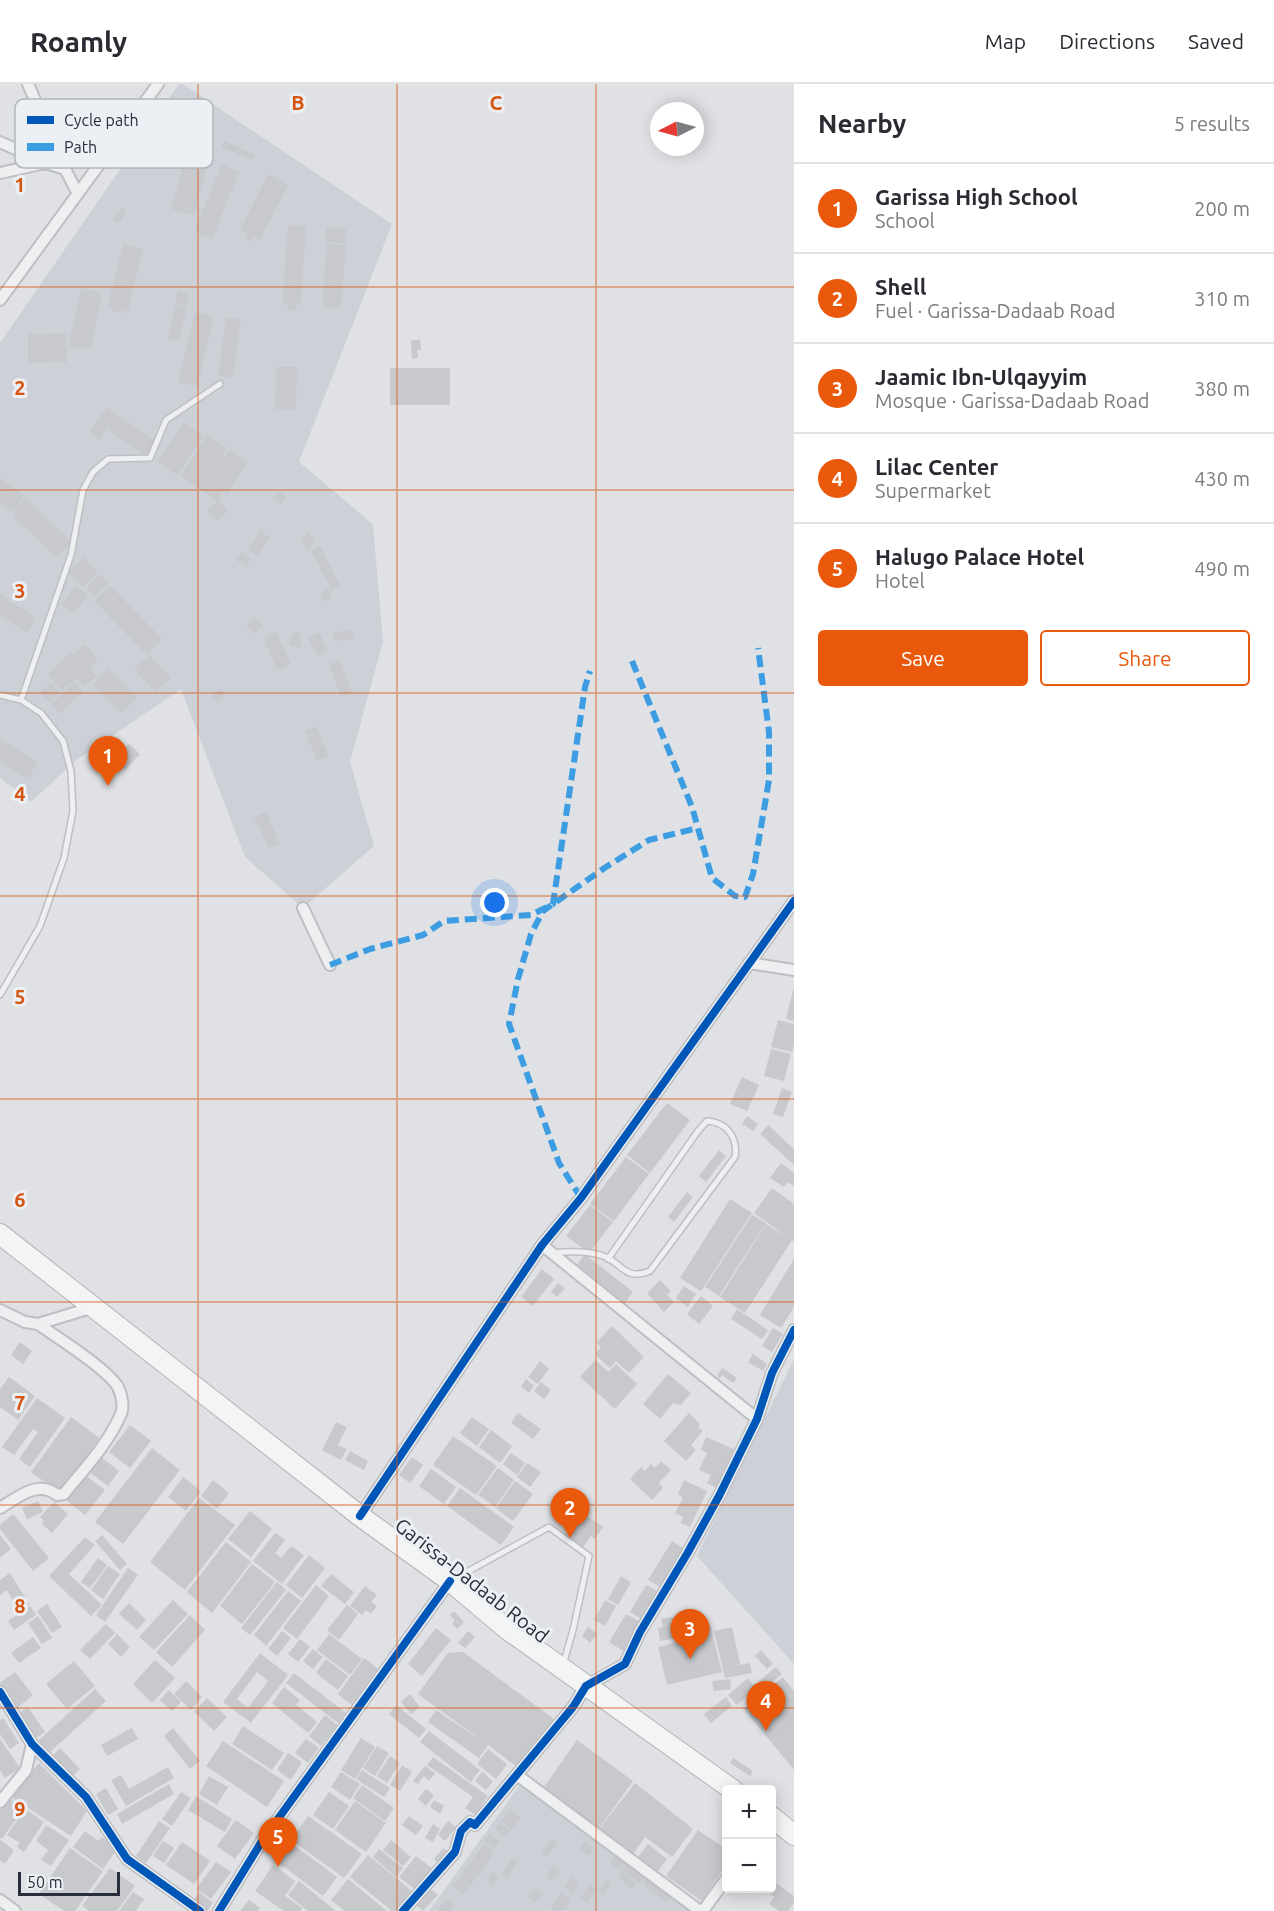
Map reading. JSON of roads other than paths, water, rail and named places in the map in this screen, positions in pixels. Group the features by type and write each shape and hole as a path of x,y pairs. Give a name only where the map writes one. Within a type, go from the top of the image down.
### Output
{"highway":[{"name":"Garissa-Dadaab Road","path":"0,1234 360,1516 450,1581 507,1629 726,1785"},
{"path":"776,1821 794,1834"}],"street":[{"path":"28,84 34,99"},
{"path":"147,99 158,84"},
{"path":"0,142 15,149"},
{"path":"0,173 22,168"},
{"path":"59,168 65,170 78,192"},
{"path":"0,300 96,168"},
{"path":"360,1516 542,1245 581,1198 794,901"},
{"path":"303,908 330,965"},
{"path":"749,963 794,970"},
{"path":"542,1245 757,1419"},
{"path":"0,1311 25,1322 38,1324 94,1307"},
{"path":"0,1508 29,1490 39,1488 64,1494 98,1454 122,1413 122,1400 118,1388 105,1373 38,1324"},
{"path":"403,1911 455,1852 461,1831 470,1822 475,1825 573,1707 586,1686 625,1664 640,1632 714,1506 757,1419 772,1373 794,1330"},
{"path":"219,1911 262,1841 450,1581"},
{"path":"0,1692 32,1743 86,1797 127,1859 200,1911"},
{"path":"0,1802 26,1770 32,1743"},
{"path":"517,1775 702,1911 722,1884"},
{"path":"0,1900 15,1911"}],"lane":[{"path":"21,700 71,555 83,490 93,472 108,459 150,458 166,420 220,384"},
{"path":"0,695 21,700 41,713 63,741 71,771 73,811 64,858 40,926 0,995"},
{"path":"553,1253 581,1250 601,1255 632,1275 641,1275 650,1271 735,1157 734,1137 721,1125 714,1121 707,1121 608,1259"},
{"path":"450,1581 549,1527 589,1556 562,1669"}],"place":[{"name":"Garissa High School","path":"108,786"},
{"name":"Shell","path":"570,1538"},
{"name":"Jaamic Ibn-Ulqayyim","path":"690,1659"},
{"name":"Lilac Center","path":"766,1731"},
{"name":"Halugo Palace Hotel","path":"278,1867"}]}
